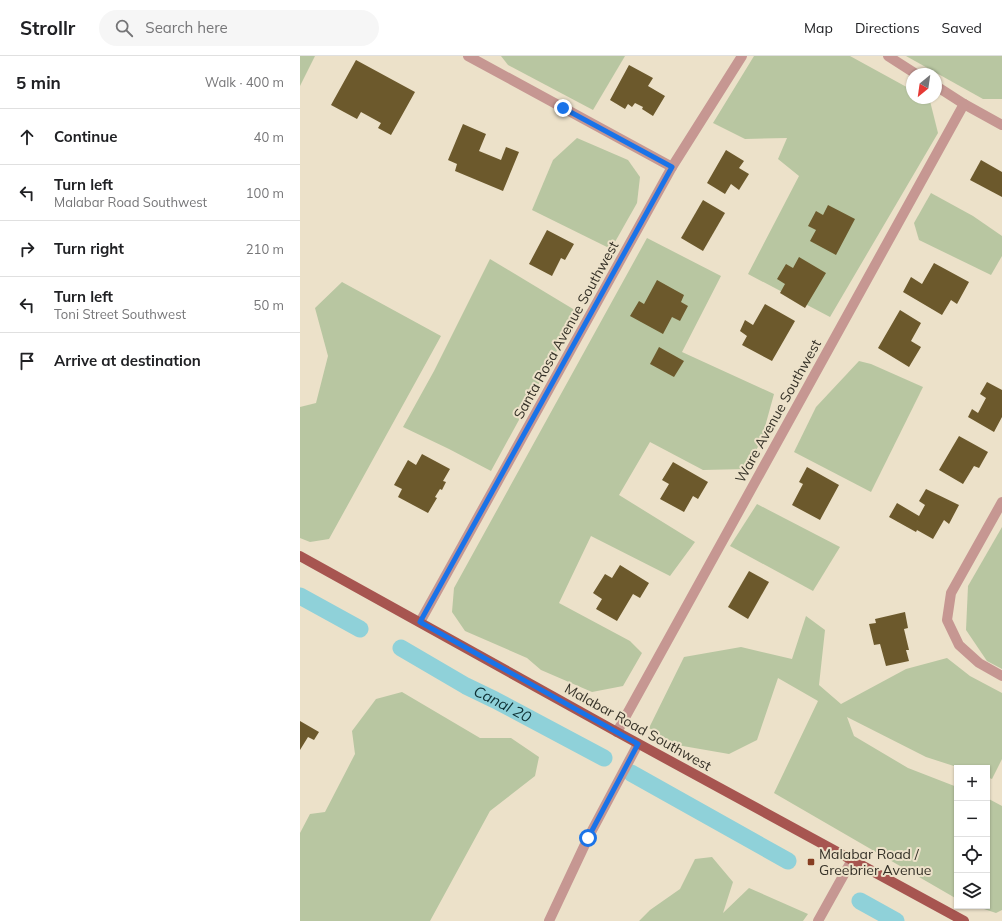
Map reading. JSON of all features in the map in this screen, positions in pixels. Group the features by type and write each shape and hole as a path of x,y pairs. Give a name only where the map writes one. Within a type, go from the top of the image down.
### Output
{"main road":[{"name":"Malabar Road Southwest","path":"300,556 638,744 964,921"}],"street":[{"path":"468,56 672,167"},
{"name":"Santa Rosa Avenue Southwest","path":"420,622 672,167 742,56"},
{"path":"888,56 907,68"},
{"path":"942,90 1002,125"},
{"name":"Ware Avenue Southwest","path":"617,732 964,104"},
{"path":"1002,502 951,593 947,620 959,644 979,663 1002,676"},
{"path":"549,921 588,838 638,744"},
{"path":"818,921 852,860"}],"green space":[{"path":"300,56 315,56 300,86"},
{"path":"501,56 625,56 593,110 508,65"},
{"path":"754,56 850,56 906,87 906,104 931,104 938,133 830,317 748,274 799,176 778,159 787,138 745,139 713,123"},
{"path":"906,56 1002,56 1002,99 983,99 942,76 942,68 927,68"},
{"path":"577,138 628,160 640,177 637,203 611,249 532,210 553,160"},
{"path":"931,193 973,216 1002,236 1002,256 991,275 919,240 914,223"},
{"path":"647,238 721,276 682,352 774,394 761,441 746,469 703,470 650,442 619,495 695,542 670,576 591,536 559,603 630,641 642,653 623,686 592,692 541,670 527,658 465,631 452,612 454,588"},
{"path":"490,259 578,312 491,471 403,427 434,371"},
{"path":"342,282 441,336 329,539 310,542 300,538 300,407 316,403 328,356 315,308"},
{"path":"859,361 871,364 923,387 871,492 794,452 816,407"},
{"path":"757,504 840,547 813,591 730,546"},
{"path":"1002,527 1002,669 987,661 966,630 968,586"},
{"path":"806,616 825,630 819,685 841,704 906,669 947,658 970,676 1002,693 1002,759 992,779 990,778 990,765 954,766 926,757 847,717 854,736 908,768 954,786 954,897 774,793 818,701 778,678 757,740 729,754 677,745 649,728 684,657 741,647 792,659"},
{"path":"402,692 480,738 511,738 539,757 535,776 490,811 430,921 300,921 300,833 310,814 325,812 355,754 352,731 376,699"},
{"path":"990,800 1002,806 1002,910 996,913 984,909 990,909"},
{"path":"712,857 733,882 723,913 749,888 808,914 803,921 639,921 650,910 680,889 695,859"}],"building":[{"path":"356,60 415,92 391,135 378,128 381,123 361,112 357,119 331,105"},
{"path":"629,65 653,78 648,86 665,96 653,116 642,109 643,107 635,103 632,107 628,104 625,109 610,100"},
{"path":"463,124 486,134 479,151 501,160 506,147 519,152 503,191 455,171 457,164 448,160"},
{"path":"726,150 744,161 739,168 749,174 739,190 731,184 725,194 707,183"},
{"path":"981,160 1002,172 1002,197 970,180"},
{"path":"703,200 725,213 703,251 681,238"},
{"path":"828,205 855,219 836,255 810,241 816,230 808,226 816,211 823,215"},
{"path":"547,230 574,244 565,260 561,258 552,276 529,264"},
{"path":"799,257 826,273 805,308 780,293 785,284 777,279 786,264 793,268"},
{"path":"934,263 969,282 957,304 951,300 942,315 903,292 911,277 922,284"},
{"path":"657,280 684,295 681,302 688,306 680,321 672,317 663,334 630,316 639,301 644,304"},
{"path":"765,304 795,321 772,361 742,345 747,336 740,331 745,320 753,325"},
{"path":"900,310 921,323 911,341 921,347 909,367 878,348"},
{"path":"659,347 684,361 674,377 650,364"},
{"path":"987,382 1002,390 1002,417 994,432 968,417 972,409 978,413 986,398 980,394"},
{"path":"959,436 988,452 979,468 974,466 963,484 939,470"},
{"path":"422,454 450,469 443,481 446,482 442,490 440,489 435,497 437,498 428,513 398,497 402,489 394,485 408,460 416,465"},
{"path":"673,462 708,482 698,499 693,496 684,512 660,499 669,484 662,480"},
{"path":"807,467 839,485 820,520 792,505 803,484 799,482"},
{"path":"926,489 959,505 949,524 944,520 933,539 917,530 916,532 889,517 897,503 919,516 925,505 919,501"},
{"path":"620,565 649,583 640,598 633,594 617,621 596,609 602,599 593,593 605,574 612,578"},
{"path":"749,571 769,582 748,619 728,607"},
{"path":"905,612 908,628 904,629 909,650 906,650 909,661 886,666 880,644 874,645 869,624 876,623 875,619"},
{"path":"300,721 319,732 314,740 308,737 300,750"}],"waterway":[{"name":"Canal 20","path":"300,596 360,629"},
{"name":"Canal 20","path":"401,648 466,686 604,758"},
{"name":"Canal 20","path":"631,773 788,861"},
{"name":"Canal 20","path":"860,901 896,921"}],"place":[{"name":"Malabar Road / Greebrier Avenue","path":"811,862"}],"route":[{"path":"563,108 672,167 420,622 638,744 588,838"}]}
